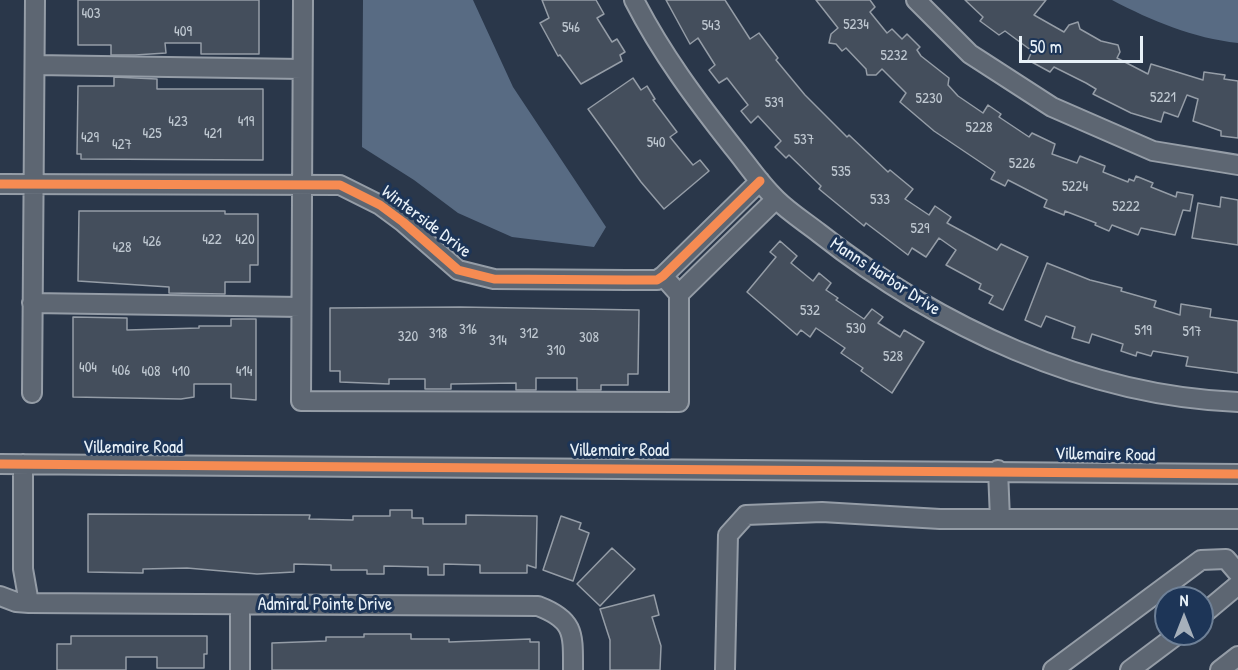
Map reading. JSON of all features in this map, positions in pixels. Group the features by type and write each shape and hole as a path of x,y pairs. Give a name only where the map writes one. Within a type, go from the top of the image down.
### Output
{"street":[{"path":"32,393 35,0"},
{"path":"303,0 301,401 679,402 679,294 663,276 760,181"},
{"name":"Manns Harbor Drive","path":"634,0 689,91 760,181 776,199 854,261 926,307 982,335 1053,365 1127,387 1212,401 1238,402"},
{"path":"916,0 970,54 1052,106 1153,151 1238,165"},
{"path":"35,65 302,69"},
{"name":"Winterside Drive","path":"0,184 340,186 380,205 458,270 494,279 657,280 663,276"},
{"path":"679,294 776,199"},
{"path":"32,303 301,307"},
{"name":"Villemaire Road","path":"0,464 998,470 1238,474"},
{"path":"23,464 23,569 29,603"},
{"path":"998,470 1000,519"},
{"path":"725,670 728,535 746,515 822,512 1000,519 1238,519"},
{"path":"1053,670 1201,560 1226,559 1238,573"},
{"path":"1214,605 1238,585"},
{"name":"Admiral Pointe Drive","path":"0,596 16,602 29,603 538,606 556,613 568,625 573,638 573,670"},
{"path":"240,604 240,670"},
{"path":"1130,670 1162,646"},
{"path":"1220,670 1238,656"}],"water":[{"path":"363,0 473,0 513,87 606,227 594,247 512,237 458,213 414,180 362,147"},
{"path":"1112,0 1238,0 1238,43 1221,41 1173,28"}],"building":[{"path":"78,0 259,0 259,54 201,54 201,43 165,43 166,53 111,55 111,45 78,45"},
{"path":"542,0 596,0 604,14 597,18 612,42 617,39 625,52 620,55 622,61 581,84 560,55 558,56 540,23 549,18"},
{"path":"666,0 725,0 750,39 759,33 778,58 776,60 805,95 847,137 849,135 888,172 890,170 913,189 905,199 929,215 935,206 951,217 947,223 997,250 1001,244 1028,257 1003,310 989,303 993,296 979,289 981,284 946,265 956,250 939,238 926,257 912,248 908,255 866,223 864,226 819,189 821,186 789,155 786,158 775,147 781,141 758,116 751,123 741,111 748,105 727,78 719,83 709,70 715,65 698,38 690,44"},
{"path":"816,0 870,0 875,7 870,12 887,33 892,29 902,39 907,34 920,47 917,50 921,56 949,78 948,85 958,96 983,113 988,105 1001,114 999,117 1029,137 1032,133 1055,144 1052,154 1077,163 1080,156 1105,166 1103,172 1128,182 1129,179 1134,181 1136,176 1153,183 1151,187 1176,197 1177,192 1193,195 1190,211 1183,210 1175,235 1141,228 1138,235 1112,225 1109,231 1095,225 1096,223 1065,211 1064,215 1044,207 1047,200 1008,180 1005,186 991,179 995,172 934,131 900,102 906,93 882,69 876,75 867,75 866,69 846,48 842,51 836,44 829,43 831,34 838,28"},
{"path":"965,0 1046,0 1034,15 1064,32 1069,25 1078,22 1080,29 1101,41 1118,45 1120,52 1117,58 1148,74 1151,64 1203,80 1204,72 1225,75 1224,79 1238,81 1238,138 1221,136 1221,131 1193,121 1198,99 1187,95 1178,117 1164,112 1161,122 1131,113 1093,94 1096,89 1086,83 1054,67 1050,72 1028,60 1032,51 1005,31 999,35 980,21 983,17"},
{"path":"114,77 157,79 157,89 263,89 263,160 81,159 81,154 77,154 78,86 114,86"},
{"path":"633,78 641,90 647,86 655,99 653,100 677,132 670,137 683,153 693,165 700,160 709,171 664,209 641,182 588,109"},
{"path":"1221,197 1238,200 1238,245 1192,238 1198,203 1220,207"},
{"path":"79,211 225,211 225,214 258,214 258,265 250,265 250,282 225,282 225,294 169,293 169,287 78,281"},
{"path":"780,241 797,256 791,263 813,281 819,273 831,283 826,290 838,298 836,300 864,319 872,309 883,317 878,323 900,337 904,330 924,342 892,393 861,371 863,368 841,353 845,348 816,328 810,337 801,330 797,335 747,292 776,257 770,252"},
{"path":"1047,263 1090,280 1122,288 1121,291 1156,301 1154,307 1180,315 1181,304 1211,309 1210,317 1238,321 1238,373 1186,366 1188,357 1153,351 1151,356 1137,352 1136,356 1121,351 1123,344 1092,334 1089,343 1072,338 1075,327 1046,316 1041,327 1025,320"},
{"path":"460,307 639,310 638,374 628,374 628,385 601,385 601,390 577,390 577,378 536,378 536,390 516,390 516,383 451,384 451,389 425,389 425,379 389,379 389,384 340,382 340,371 330,371 330,308"},
{"path":"73,317 127,318 127,330 231,326 231,319 256,319 256,400 231,398 231,384 194,384 194,397 181,399 73,397"},
{"path":"390,510 412,510 412,518 423,518 423,524 466,524 466,515 537,516 536,568 527,565 527,573 480,573 480,565 444,564 444,575 428,575 428,567 384,566 384,574 367,574 367,570 331,570 331,565 294,564 294,572 257,574 187,568 143,569 143,573 88,572 88,514 310,515 309,519 353,520 353,516 390,516"},
{"path":"561,516 581,523 579,529 589,533 573,581 543,570"},
{"path":"612,548 635,569 600,606 577,584"},
{"path":"654,595 659,615 652,617 661,646 660,670 610,670 610,640 600,609"},
{"path":"364,634 411,634 411,639 449,639 449,642 530,639 530,642 539,642 539,670 272,670 272,643 326,641 326,637 364,637"},
{"path":"71,636 207,636 207,654 204,654 204,668 157,668 157,657 126,657 126,670 57,670 57,644 71,644"}],"cycle path":[{"path":"0,184 340,185 380,205 458,270 494,279 657,280 760,181"},
{"path":"0,464 1238,474"}]}
